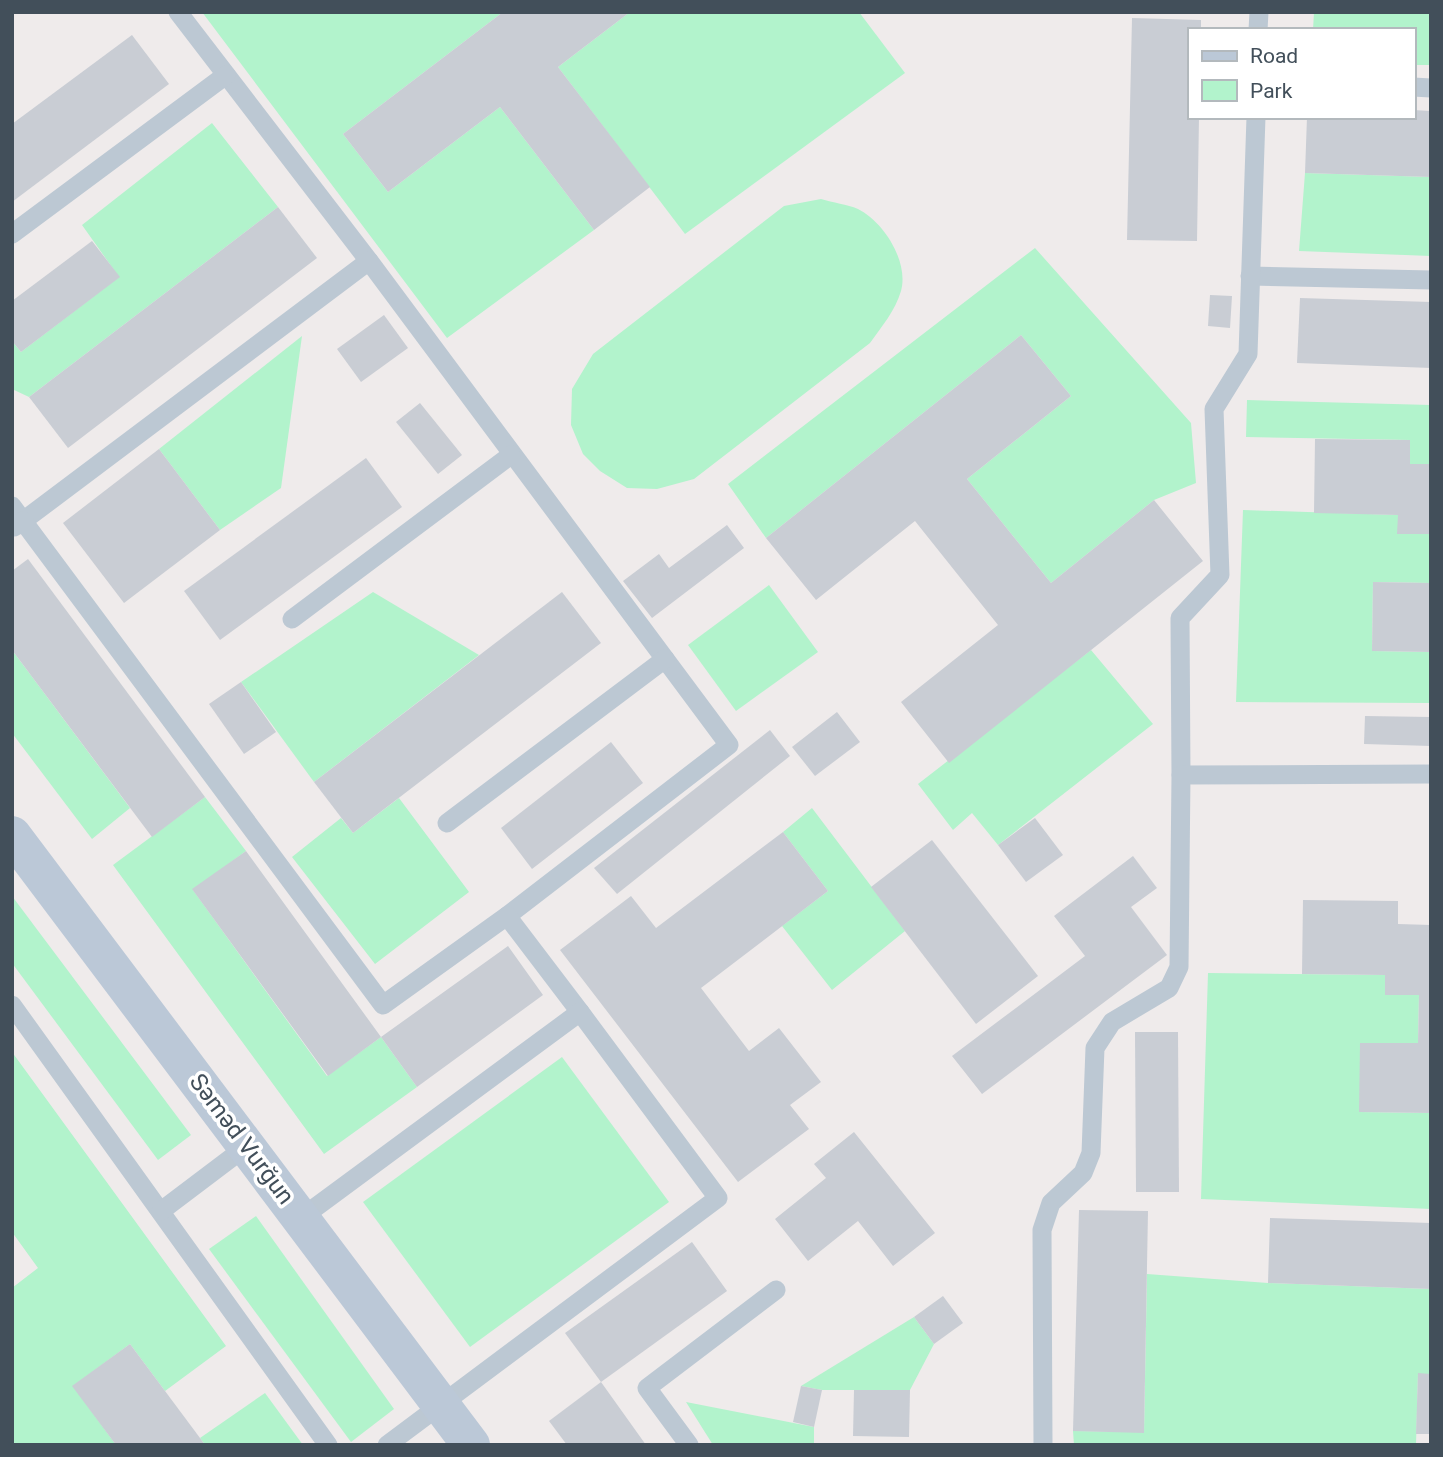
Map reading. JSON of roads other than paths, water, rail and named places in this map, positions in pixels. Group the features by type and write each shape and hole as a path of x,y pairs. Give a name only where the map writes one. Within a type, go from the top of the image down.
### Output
{"main road":[{"name":"Səməd Vurğun","path":"12,835 471,1445"}],"lane":[{"path":"178,12 369,261 729,745 507,916 383,1005 16,518 369,261"},
{"path":"12,234 226,75"},
{"path":"1042,1445 1042,1230 1051,1203 1083,1173 1091,1153 1094,1048 1112,1022 1169,988 1179,967 1180,618 1220,575 1214,409 1248,354 1256,119"},
{"path":"1250,276 1431,280"},
{"path":"292,619 511,455"},
{"path":"447,823 665,659"},
{"path":"1181,775 1431,774"},
{"path":"387,1445 718,1198 507,916"},
{"path":"12,1005 328,1445"},
{"path":"301,1218 580,1012"},
{"path":"161,1211 247,1146"},
{"path":"689,1445 647,1388 776,1290"}]}
